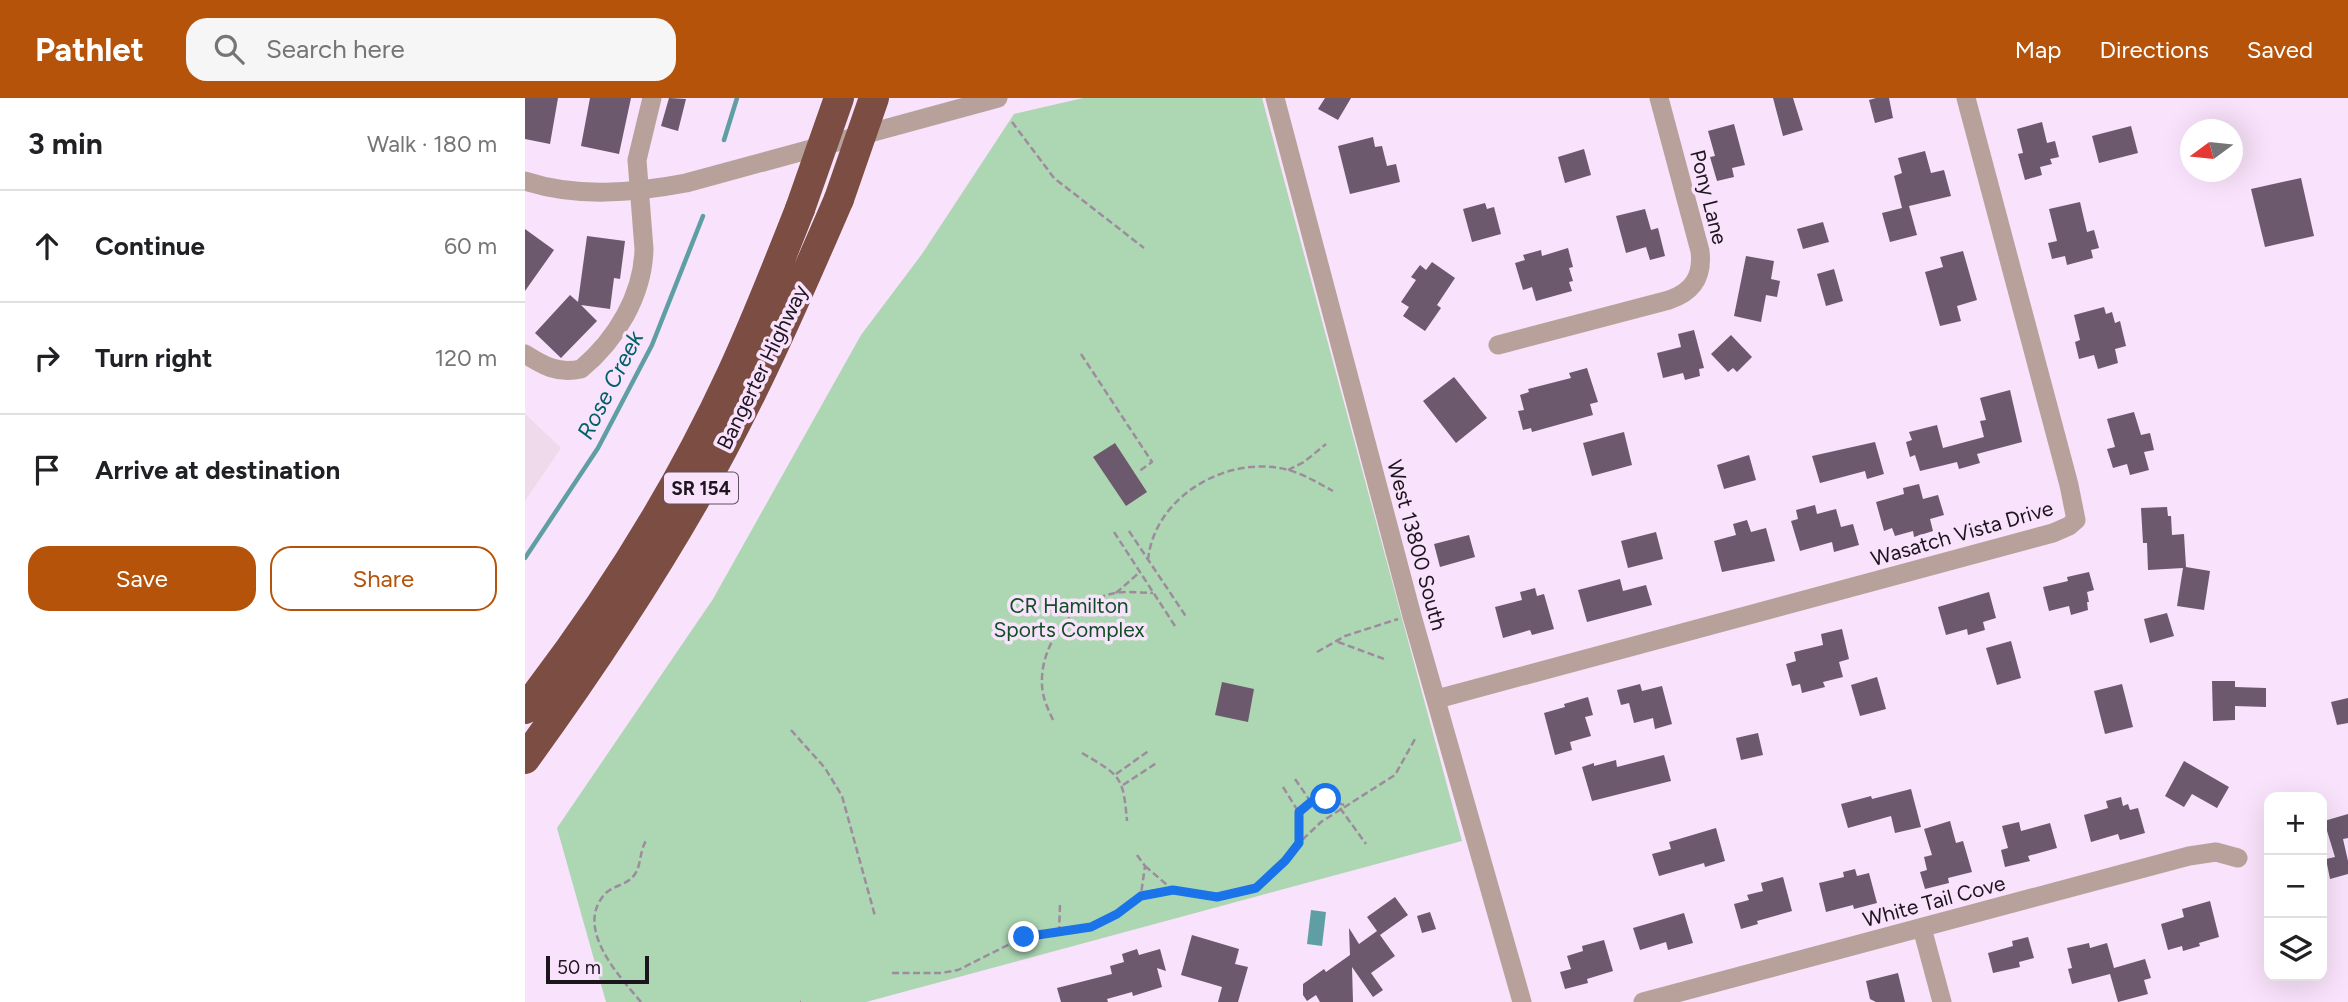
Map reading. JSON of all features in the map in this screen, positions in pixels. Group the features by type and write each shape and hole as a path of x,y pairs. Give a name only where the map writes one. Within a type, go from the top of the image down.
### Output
{"highway":[{"name":"Bangerter Highway","path":"525,709 551,676 631,557 693,451 753,327 800,209 839,98"},
{"name":"Bangerter Highway","path":"526,759 606,643 695,500 785,322 839,199 874,98"},
{"path":"525,702 551,676"}],"street":[{"path":"525,354 559,371 581,369 593,358 626,315 637,292 644,261 637,160 652,98"},
{"path":"525,181 577,192 638,192 686,183 998,98"},
{"name":"West 13800 South","path":"1275,98 1412,616 1522,1002"},
{"name":"Pony Lane","path":"1498,345 1677,297 1691,288 1700,271 1700,251 1659,98"},
{"name":"Wasatch Vista Drive","path":"1437,699 2053,533 2076,520 2072,494 1966,98"},
{"name":"White Tail Cove","path":"1643,1002 2189,856 2215,852 2238,858"},
{"path":"1922,928 1942,1002"}],"path":[{"path":"1011,122 1054,178 1144,248"},
{"path":"1081,354 1152,462 1138,472"},
{"path":"1287,470 1304,462 1326,444"},
{"path":"1148,560 1150,544 1169,509 1188,491 1233,469 1255,466 1287,470 1301,474 1333,491"},
{"path":"1129,531 1187,618"},
{"path":"1114,532 1175,626"},
{"path":"1053,720 1042,684 1045,657 1055,635 1070,617 1087,604 1116,593 1140,572"},
{"path":"1116,593 1153,593"},
{"path":"1317,652 1374,625 1401,618"},
{"path":"1336,641 1387,660"},
{"path":"791,730 825,768 842,796 874,916"},
{"path":"892,973 941,973 958,970 1024,937 1091,927 1117,914 1141,896 1173,890 1217,897 1256,888 1321,822 1345,805 1368,795 1395,775 1415,739"},
{"path":"1116,774 1150,750"},
{"path":"1082,753 1116,774 1123,785 1127,821"},
{"path":"1123,785 1158,762"},
{"path":"1294,779 1311,802"},
{"path":"1283,787 1299,812 1299,843"},
{"path":"1299,812 1311,802 1326,799 1345,805"},
{"path":"1340,808 1366,844"},
{"path":"641,1002 611,965 598,941 595,907 606,891 623,886 635,874 641,858 641,848 647,839"},
{"path":"1137,855 1145,866 1173,890"},
{"path":"1141,896 1145,866"},
{"path":"1059,933 1061,905"}],"shaded area":[{"path":"525,414 561,448 525,501"},
{"path":"1311,910 1326,912 1322,946 1307,944"}],"green space":[{"name":"CR Hamilton Sports Complex","path":"1083,98 1262,98 1462,841 866,1002 606,1002 557,828 713,599 861,335 922,254 1014,114"}],"building":[{"path":"525,98 558,98 550,144 525,139"},
{"path":"590,98 631,98 619,154 581,146"},
{"path":"669,98 686,99 678,131 661,126"},
{"path":"1325,98 1351,98 1338,120 1318,109"},
{"path":"1773,98 1793,98 1803,130 1783,136"},
{"path":"1889,98 1893,118 1875,123 1869,100"},
{"path":"2042,122 2047,143 2055,141 2059,157 2050,159 2052,164 2040,167 2042,175 2025,180 2018,154 2023,153 2017,129"},
{"path":"1734,124 1745,165 1732,168 1734,177 1717,181 1710,157 1715,156 1708,131"},
{"path":"2131,126 2138,153 2099,163 2092,136"},
{"path":"1373,137 1375,147 1382,146 1387,166 1396,164 1400,182 1350,194 1338,146"},
{"path":"1584,149 1591,175 1565,183 1558,157"},
{"path":"1925,151 1931,173 1944,170 1951,196 1909,206 1917,235 1890,242 1882,213 1902,208 1894,176 1902,173 1898,158"},
{"path":"2301,178 2314,236 2265,247 2251,189"},
{"path":"2080,202 2087,232 2094,230 2099,248 2091,250 2093,258 2067,265 2065,256 2052,259 2048,243 2057,241 2049,209"},
{"path":"1485,203 1487,209 1494,207 1501,234 1472,242 1463,209"},
{"path":"1645,209 1651,230 1658,228 1665,256 1650,260 1646,247 1626,253 1616,216"},
{"path":"1823,222 1829,242 1803,249 1797,229"},
{"path":"525,229 554,250 525,291"},
{"path":"587,236 625,241 620,279 614,278 610,309 581,305 597,321 561,358 535,333 570,295 578,302"},
{"path":"1568,248 1573,267 1569,268 1573,281 1569,282 1572,291 1536,301 1532,287 1523,290 1515,263 1525,260 1523,255 1541,250 1542,256"},
{"path":"1963,251 1977,300 1957,306 1961,321 1940,326 1925,272 1943,267 1940,257"},
{"path":"1746,256 1774,261 1771,279 1780,281 1777,297 1766,295 1761,322 1734,316"},
{"path":"1432,262 1455,278 1437,305 1441,308 1425,331 1403,316 1409,307 1401,302 1416,280 1411,277 1420,265 1426,270"},
{"path":"1834,269 1843,301 1826,306 1817,274"},
{"path":"2104,307 2106,314 2112,312 2115,323 2120,321 2126,346 2115,349 2118,363 2098,369 2094,355 2079,359 2075,342 2080,340 2074,315"},
{"path":"1694,330 1704,368 1699,369 1700,376 1685,380 1683,373 1663,378 1657,353 1681,347 1678,334"},
{"path":"1731,335 1752,357 1737,372 1733,368 1728,372 1711,354"},
{"path":"1587,368 1598,402 1590,404 1593,415 1532,432 1531,428 1523,430 1518,411 1524,410 1520,395 1529,392 1528,389 1571,378 1569,373"},
{"path":"1454,377 1487,418 1456,443 1423,401"},
{"path":"2010,390 2022,442 1977,454 1980,463 1959,469 1957,462 1920,471 1915,455 1910,457 1906,442 1912,440 1909,432 1937,425 1943,448 1984,437 1980,421 1986,420 1980,398"},
{"path":"2134,412 2141,435 2150,433 2154,450 2144,452 2149,470 2130,475 2127,464 2113,468 2107,449 2115,447 2107,419"},
{"path":"1624,432 1632,465 1592,476 1583,443"},
{"path":"1875,442 1884,474 1867,479 1865,471 1820,483 1812,456"},
{"path":"1115,443 1147,492 1126,506 1093,457"},
{"path":"1749,455 1756,480 1724,489 1717,465"},
{"path":"1919,484 1923,499 1938,495 1944,515 1930,519 1933,531 1914,537 1913,531 1895,536 1892,528 1884,531 1876,502 1904,494 1903,488"},
{"path":"1815,505 1817,514 1836,509 1841,527 1853,524 1859,545 1834,552 1832,542 1800,551 1791,521 1798,519 1796,510"},
{"path":"2167,507 2168,516 2171,516 2172,535 2184,534 2186,567 2210,571 2204,610 2177,606 2183,568 2148,570 2141,508"},
{"path":"1747,520 1751,532 1766,528 1775,561 1722,572 1714,541 1736,535 1733,524"},
{"path":"1656,532 1663,559 1628,568 1621,541"},
{"path":"1469,535 1475,557 1440,567 1434,544"},
{"path":"2089,572 2094,590 2087,592 2088,610 2071,615 2069,606 2049,611 2043,587"},
{"path":"1620,579 1623,591 1646,585 1652,605 1587,622 1578,590"},
{"path":"1535,588 1537,596 1544,594 1554,629 1532,635 1530,630 1503,638 1495,607 1522,600 1520,592"},
{"path":"1989,592 1996,618 1983,622 1985,630 1968,635 1967,629 1946,635 1938,607"},
{"path":"2167,613 2174,636 2150,643 2144,619"},
{"path":"1842,629 1849,659 1839,662 1843,677 1823,682 1825,687 1802,693 1800,684 1792,686 1786,664 1796,661 1794,652 1823,645 1821,634"},
{"path":"2011,641 2021,678 1997,685 1986,648"},
{"path":"1877,677 1886,709 1860,716 1851,685"},
{"path":"2212,681 2235,681 2235,687 2266,688 2266,707 2235,706 2235,720 2213,721"},
{"path":"1222,682 1254,689 1248,722 1215,715"},
{"path":"1640,684 1642,691 1662,686 1672,724 1655,729 1653,718 1634,723 1629,703 1621,705 1617,690"},
{"path":"2122,684 2133,727 2105,734 2094,691"},
{"path":"1588,697 1593,715 1585,717 1591,736 1570,742 1572,750 1555,755 1544,713"},
{"path":"2348,698 2348,723 2337,725 2331,702"},
{"path":"1758,733 1763,755 1741,760 1736,738"},
{"path":"1664,755 1671,781 1592,801 1582,767 1616,760 1617,767"},
{"path":"2184,761 2229,787 2217,808 2192,794 2184,807 2165,796"},
{"path":"1911,789 1921,827 1895,833 1891,816 1848,828 1841,804"},
{"path":"2121,797 2123,806 2128,804 2130,810 2138,808 2145,833 2120,840 2118,834 2091,842 2084,815 2108,808 2106,801"},
{"path":"2348,814 2348,838 2343,839 2348,874 2330,879 2327,859 2335,857 2327,831 2327,820"},
{"path":"1950,821 1956,843 1963,841 1972,872 1948,878 1949,883 1925,889 1920,872 1927,870 1924,857 1932,855 1924,829"},
{"path":"2019,822 2021,831 2050,823 2057,848 2028,856 2030,861 2005,867 2001,850 2008,848 2002,826"},
{"path":"1716,828 1725,861 1705,867 1704,863 1659,876 1652,854 1671,849 1669,842"},
{"path":"1855,869 1857,876 1869,873 1877,903 1854,909 1853,905 1826,912 1819,883 1844,877 1843,872"},
{"path":"1783,877 1792,911 1757,921 1758,924 1741,929 1734,904 1749,900 1747,895 1763,891 1761,883"},
{"path":"1395,897 1408,915 1380,935 1395,956 1371,973 1383,990 1373,997 1352,967 1353,1002 1320,1002 1316,995 1307,1001 1303,995 1303,984 1350,955 1349,928 1359,944 1377,931 1367,917"},
{"path":"2210,901 2219,937 2183,951 2182,946 2168,950 2161,924 2184,917 2182,909"},
{"path":"1430,912 1436,929 1422,933 1417,916"},
{"path":"1684,913 1693,943 1668,950 1666,942 1640,950 1633,928"},
{"path":"1192,935 1239,949 1235,964 1248,967 1238,1002 1218,1002 1222,987 1181,975"},
{"path":"2028,937 2034,958 2019,962 2020,967 1993,973 1988,953 2013,946 2012,941"},
{"path":"1604,940 1613,971 1587,979 1588,983 1565,989 1560,972 1571,969 1567,956 1583,951 1582,946"},
{"path":"2089,943 2090,948 2107,943 2114,968 2145,959 2151,978 2144,980 2148,994 2118,1002 2110,974 2072,984 2068,969 2072,968 2067,948"},
{"path":"1137,949 1139,955 1160,949 1166,971 1157,968 1162,987 1133,996 1132,992 1107,999 1108,1002 1061,1002 1057,988 1112,974 1110,966 1124,962 1122,954"},
{"path":"1898,973 1905,1002 1876,1002 1870,999 1866,981"}],"waterway":[{"name":"Rose Creek","path":"724,140 737,98"},
{"name":"Rose Creek","path":"525,558 598,448 652,345 703,216"}],"route":[{"path":"1024,937 1091,927 1117,914 1141,896 1173,890 1217,897 1256,888 1285,861 1299,843 1299,812 1311,802 1326,799"}]}
